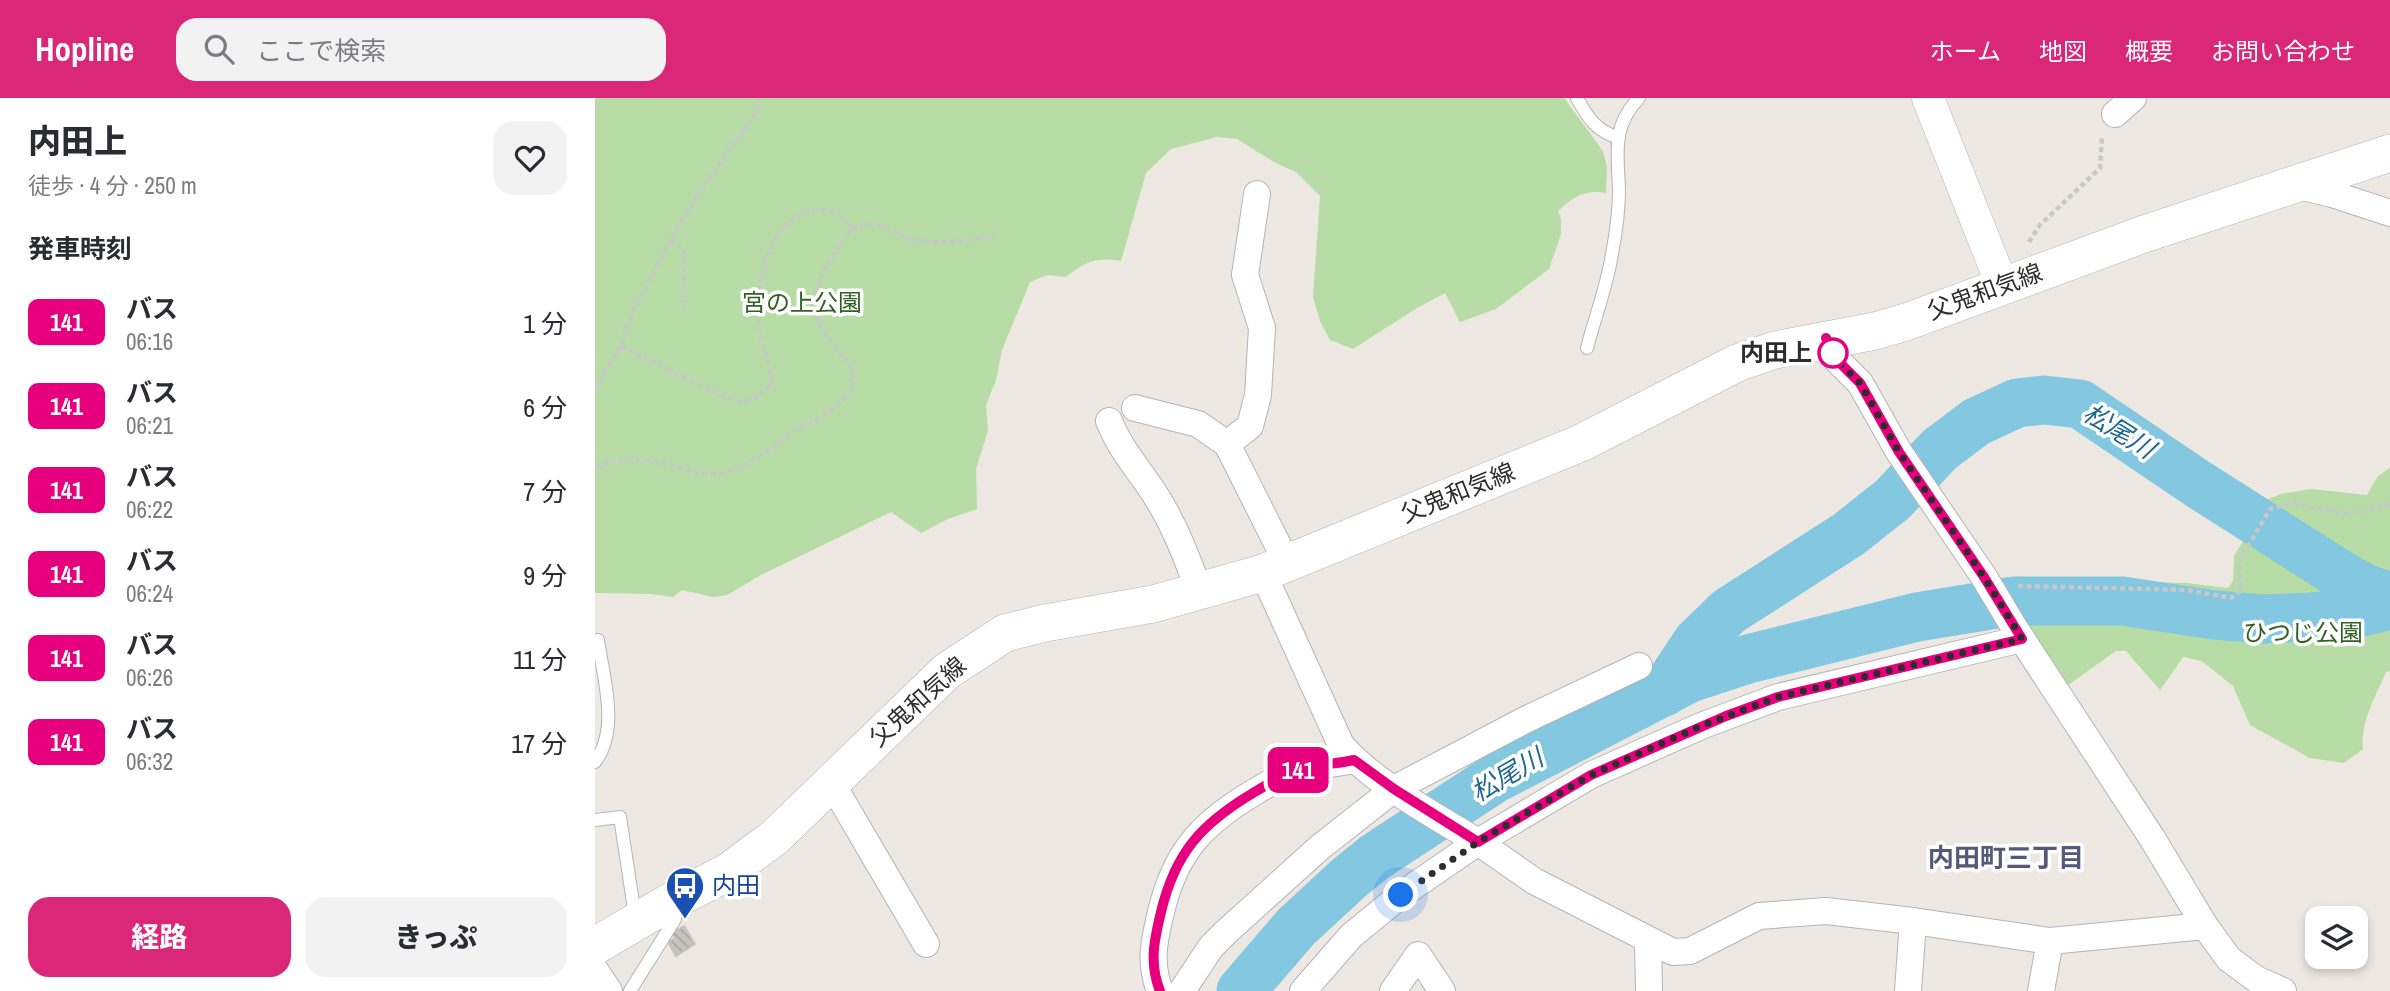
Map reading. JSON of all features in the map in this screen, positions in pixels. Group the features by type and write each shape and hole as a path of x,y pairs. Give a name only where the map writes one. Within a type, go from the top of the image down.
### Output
{"main road":[{"name":"父鬼和気線","path":"595,946 728,872 775,837 947,671 1005,633 1045,623 1153,604 1275,568 1581,443 1737,363 1775,350 1826,338 1875,331 1906,322 2144,234 2390,153"}],"street":[{"path":"1928,98 2002,285"},
{"path":"2295,185 2390,213"},
{"path":"1227,444 1250,426 1258,396 1262,328 1245,275 1257,194"},
{"path":"1826,338 1836,359 1860,383 1899,452 1936,505 1996,581 2018,633 2152,838 2205,926 2229,960 2256,979 2283,991"},
{"path":"1135,408 1198,424 1227,444 1341,745 1354,760 1534,881 1648,940 1673,952 1690,951 1759,916 1826,911 2050,941 2205,926"},
{"path":"1109,421 1116,439 1155,494 1178,533 1199,591"},
{"path":"1303,991 1351,936 1470,838 1591,775 1726,716 1778,697 2018,633"},
{"path":"1182,991 1211,947 1224,933 1319,848 1399,792 1525,720 1639,666"},
{"path":"1160,991 1153,974 1152,947 1164,901 1181,859 1199,833 1228,808 1296,771 1354,760"},
{"path":"831,782 926,943"},
{"path":"1908,991 1913,921"},
{"path":"1648,940 1649,991"},
{"path":"2041,991 2050,941"},
{"path":"1393,991 1418,955 1442,991"},
{"path":"595,970 609,991"}],"lane":[{"path":"1577,98 1588,120 1600,131 1619,138"},
{"path":"1587,348 1612,257 1619,190 1616,156 1619,138 1624,116 1639,98"},
{"path":"595,762 607,739 608,720 597,640"},
{"path":"595,820 620,817 634,909 656,910 675,919 630,991"}],"path":[{"path":"595,388 621,346 633,312 670,240 703,186 751,120 757,109 758,98"},
{"path":"2002,285 2040,225 2101,167 2102,136 2124,106"},
{"path":"621,346 727,398 737,401 754,400 771,383 771,368 763,345 758,314 761,275 772,246 785,228 811,210 833,210 853,229"},
{"path":"595,468 608,461 633,459 713,475 731,472 834,408 848,394 855,377 852,366 839,352 819,321 815,310 816,295 819,283 835,253 853,229 862,224 874,223 907,239 922,242 995,236"},
{"path":"670,240 684,251 684,311"},
{"path":"1996,581 2187,590 2231,598 2241,591 2240,560 2270,509 2293,503 2341,513 2362,512 2390,504"}],"green space":[{"name":"宮の上公園","path":"595,98 1564,98 1603,151 1607,167 1606,193 1580,195 1558,211 1561,234 1549,269 1496,309 1460,322 1445,293 1353,349 1330,340 1320,321 1313,297 1320,196 1296,172 1237,139 1217,137 1171,149 1146,173 1121,261 1098,260 1080,267 1066,277 1047,275 1030,282 1002,350 996,380 986,405 988,431 976,469 977,509 948,519 921,533 891,512 761,575 727,595 713,597 682,590 673,597 595,593"},
{"name":"ひつじ公園","path":"2390,468 2390,671 2386,672 2370,709 2364,729 2363,749 2344,763 2310,758 2250,725 2233,686 2202,661 2183,657 2160,690 2126,651 2116,651 2064,688 1984,577 2186,583 2228,588 2233,581 2234,556 2268,499 2311,489 2367,495 2378,476"}],"building":[{"path":"684,926 695,944 676,956 668,942 675,938 672,933"}],"waterway":[{"name":"松尾川","path":"1664,692 1697,642 1729,611 1849,534 1893,499 1939,450 1976,422 2017,403 2044,400 2080,404 2198,484 2338,573 2364,588 2390,597"},
{"name":"松尾川","path":"1241,991 1296,927 1375,857 1494,779 1690,678 1748,659 1917,617 2015,601 2122,601 2214,615 2264,619 2362,612 2390,605"}],"bus line":[{"name":"141","path":"1160,991 1153,974 1152,947 1164,901 1181,859 1199,833 1228,808 1296,771 1354,760 1394,789 1478,842 1591,775 1726,716 1778,697 2022,639 1984,577 1899,452 1860,383 1836,359 1826,338"}],"place":[{"name":"内田上","path":"1833,353"},
{"name":"内田","path":"685,920"}],"district":[{"name":"内田町三丁目","path":"2006,858"}],"route":[{"path":"1401,895 1478,842 1591,775 1701,726 1778,697 2022,639 1984,577 1899,452 1860,383 1833,353"}]}
